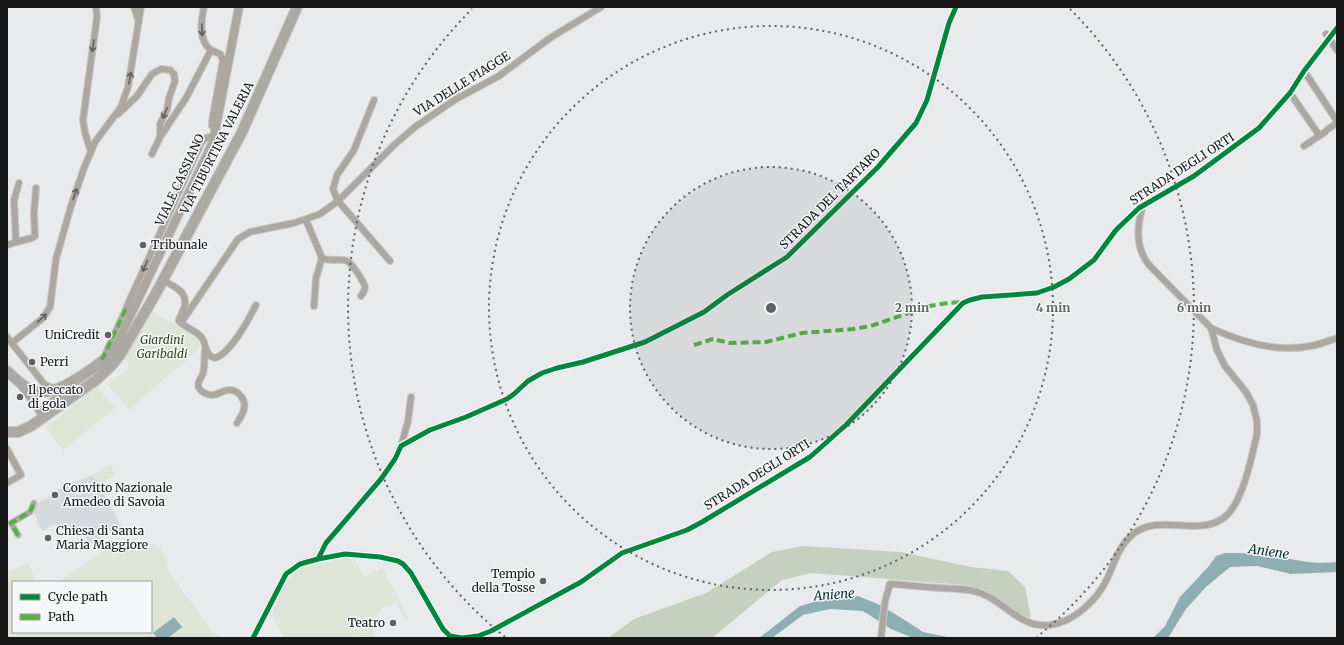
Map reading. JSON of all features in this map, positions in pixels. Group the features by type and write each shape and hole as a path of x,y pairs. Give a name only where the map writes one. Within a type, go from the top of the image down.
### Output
{"main road":[{"name":"VIA TIBURTINA VALERIA","path":"9,433 23,430 45,416 99,377 117,360 163,279 245,126 297,7"},
{"path":"7,371 29,389 46,389 80,376 130,337"},
{"path":"80,376 90,375 99,377 112,352"}],"street":[{"path":"91,152 85,133 83,120 97,15 96,7"},
{"path":"134,7 139,21"},
{"path":"12,343 43,318 49,310 52,301 56,259 71,206 91,152 99,137 124,100 128,87 141,7"},
{"path":"102,360 200,143 215,133 212,123 223,60 220,54 206,46 202,36 204,7"},
{"name":"VIALE CASSIANO","path":"112,352 211,147 239,7"},
{"name":"VIA DELLE PIAGGE","path":"179,321 184,320 223,262 232,245 238,239 250,232 276,228 306,220 320,214 338,201 394,145 415,127 456,99 499,76 550,38 601,7"},
{"name":"STRADA DEL TARTARO","path":"401,446 430,430 505,400 516,393 528,381 556,368 580,363 645,342 704,312 727,295 788,257 878,167 916,123 927,100 949,24 956,7"},
{"name":"STRADA DEGLI ORTI","path":"253,638 285,575 298,565 318,559 346,554 374,556 398,560 409,570 443,630 447,634 458,637 470,637 478,636 497,628 581,582 622,553 687,530 810,456 846,425 961,304 982,297 1037,293 1063,283 1092,262 1118,227 1142,205 1192,177 1250,136 1264,123 1290,93 1328,36 1337,28"},
{"path":"1328,36 1337,50"},
{"path":"152,154 160,137 186,98 211,50"},
{"path":"115,115 126,108 152,74 160,69 169,70 174,74 175,81 169,98 167,110 160,124 160,137"},
{"path":"1304,71 1337,122 1304,146"},
{"path":"1290,93 1324,132"},
{"path":"374,100 354,150 335,179 333,191 338,201 390,261"},
{"path":"16,242 14,200 18,183"},
{"path":"7,245 35,236 34,213 36,188"},
{"path":"1142,205 1138,232 1139,244 1144,258 1210,328 1243,341 1278,348 1308,347 1337,338"},
{"path":"306,220 322,258 316,278 314,306"},
{"path":"322,258 330,261 344,260 349,262 364,286 364,292 361,296"},
{"path":"163,279 177,287 183,295 184,307 179,321 203,340 205,349 204,369 198,383 199,388 205,394 209,395 214,395 228,390 233,390 239,393 243,401 244,409 237,422"},
{"path":"205,349 214,358 223,355 246,324 256,305"},
{"path":"127,306 129,315"},
{"path":"881,638 885,601 890,584 974,591 987,596 1008,611 1030,623 1039,625 1056,624 1074,616 1093,599 1104,584 1120,548 1125,541 1136,532 1157,525 1208,525 1224,518 1240,496 1256,438 1258,425 1256,412 1252,402 1223,363 1210,328"},
{"path":"7,337 46,389"},
{"path":"45,416 44,406 66,390 80,376"},
{"path":"18,381 31,401 45,416"},
{"path":"318,559 325,544 381,479 395,459 401,446 408,421 411,397"},
{"path":"7,449 21,474 7,483"},
{"path":"18,535 11,523 30,512 34,503"}],"shaded area":[{"path":"110,465 115,475 99,485 121,525 92,543 90,543 85,536 71,535 64,523 58,526 56,524 42,531 37,523 37,518 33,512 33,507 64,486 93,475"}],"green space":[{"name":"Giardini Garibaldi","path":"152,312 198,337 200,344 195,352 129,410 108,385 130,367 124,359"},
{"path":"97,387 115,408 63,450 46,427"},
{"path":"110,465 115,475 99,485 93,475"},
{"path":"114,544 120,553 131,546 140,548 146,544 154,544 167,558 167,569 214,634 216,632 221,638 7,638 7,573 28,563 36,581 12,581 12,633 152,633 152,581 59,581"},
{"path":"803,546 901,552 971,567 1008,571 1025,587 1031,617 1024,619 983,589 964,585 811,573 782,580 712,638 608,638 634,619 706,593 772,552"},
{"path":"341,557 354,559 364,577 382,568 408,617 405,619 396,602 387,607 386,604 377,615 373,628 374,638 367,638 366,636 360,638 358,635 352,638 284,638 272,614 283,587 292,573 300,568 334,562 333,559"}],"water":[{"path":"1225,553 1263,554 1311,562 1337,562 1337,572 1291,574 1257,566 1230,567 1206,587 1186,609 1168,638 1153,638 1165,626 1180,597 1209,566 1216,556"},
{"path":"858,596 880,605 923,632 952,638 913,638 891,629 863,611 830,609 803,615 772,638 759,638 800,606 824,599"},
{"path":"174,617 182,627 168,638 157,638 153,633"}],"marked path":[{"path":"694,345 713,339 729,343 766,342 802,333 853,329 871,326 929,306 965,302"},
{"path":"102,360 127,306"},
{"path":"18,535 11,523 30,512 34,503"}],"cycle path":[{"path":"318,559 326,543 381,479 395,459 401,446 430,430 466,417 507,399 528,381 542,373 583,362 645,342 704,312 727,295 787,257 878,167 916,123 927,100 949,23 956,7"},
{"path":"253,638 286,574 300,564 318,559 345,554 380,557 398,561 411,573 443,629 450,636 462,638 478,636 491,631 581,582 622,553 687,530 702,522 810,457 846,425 963,303 982,297 1037,293 1054,287 1069,279 1094,260 1116,230 1139,208 1194,176 1259,128 1290,93 1304,71 1337,28"}],"place":[{"name":"Tribunale","path":"143,245"},
{"name":"UniCredit","path":"108,335"},
{"name":"Perri","path":"32,362"},
{"name":"Il peccato di gola","path":"20,397"},
{"name":"Convitto Nazionale Amedeo di Savoia","path":"55,495"},
{"name":"Chiesa di Santa Maria Maggiore","path":"48,538"},
{"name":"Tempio della Tosse","path":"543,581"},
{"name":"Teatro","path":"393,623"}],"water label":[{"name":"Aniene","path":"1269,551"},
{"name":"Aniene","path":"834,594"}]}
